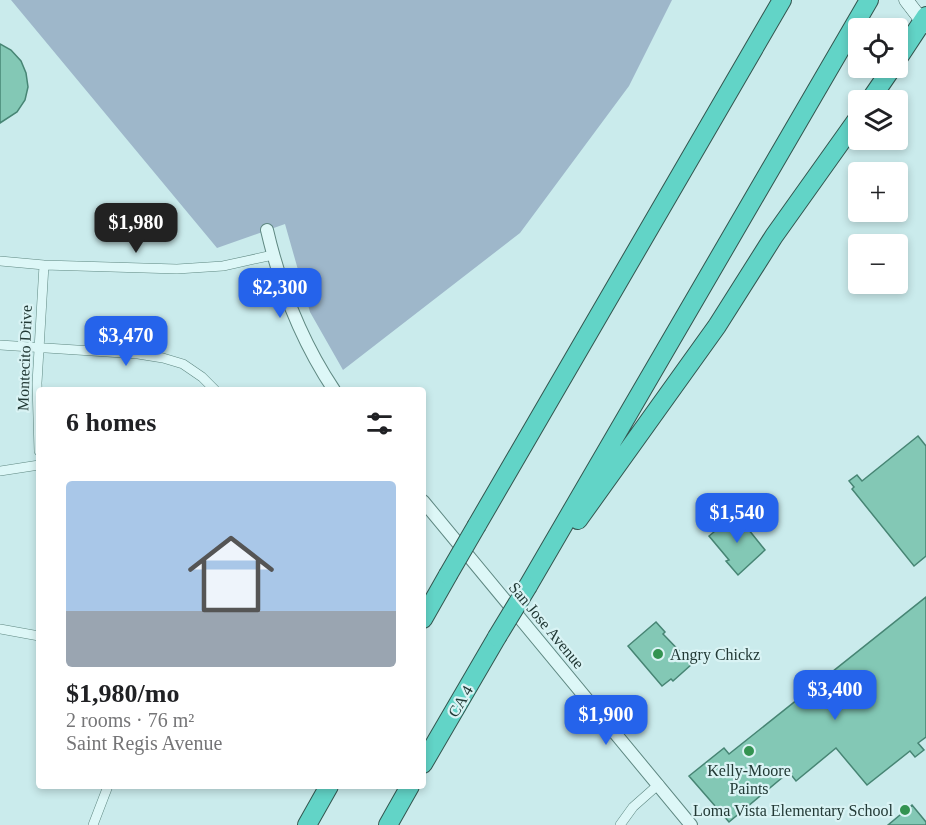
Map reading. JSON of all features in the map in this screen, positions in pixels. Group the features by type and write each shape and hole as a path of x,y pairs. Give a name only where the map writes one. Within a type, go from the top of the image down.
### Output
{"highway":[{"path":"426,615 782,0"},
{"name":"CA 4","path":"426,759 868,2"},
{"path":"908,45 925,21"},
{"path":"550,549 570,530 717,327 774,236 848,132"},
{"path":"307,825 327,789"},
{"path":"387,825 408,789"}],"main road":[{"path":"906,0 925,21"}],"street":[{"path":"267,230 273,255 296,317 312,352 332,387"},
{"path":"0,261 44,266 206,268 223,267 273,255"},
{"name":"Montecito Drive","path":"37,387 44,266"},
{"path":"0,345 163,357 183,364 212,387"},
{"path":"0,471 36,465"},
{"name":"San Jose Avenue","path":"426,505 692,825"},
{"path":"0,629 36,635"},
{"path":"620,825 633,807 659,784"},
{"path":"93,825 107,789"}],"shaded area":[{"path":"11,0 672,0 629,86 520,233 343,370 310,312 285,224 217,248"}],"building":[{"path":"0,44 11,50 21,61 28,87 25,100 17,112 0,123"},
{"path":"918,436 926,446 926,556 914,566 852,489 854,487 849,481 857,475 862,481"},
{"path":"736,514 765,550 738,575 709,536"},
{"path":"926,597 926,737 918,743 924,750 915,757 910,751 867,785 836,748 796,781 789,772 729,822 689,776 724,748 729,754"},
{"path":"656,622 665,632 663,634 692,664 673,681 671,679 662,686 628,646"},
{"path":"912,805 926,825 888,825"}],"place":[{"name":"Angry Chickz","path":"658,654"},
{"name":"Kelly-Moore Paints","path":"749,751"},
{"name":"Loma Vista Elementary School","path":"905,810"}]}
